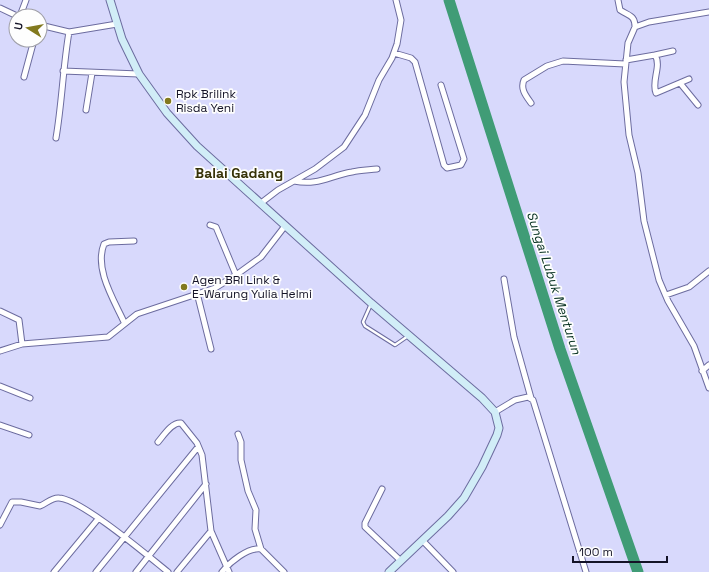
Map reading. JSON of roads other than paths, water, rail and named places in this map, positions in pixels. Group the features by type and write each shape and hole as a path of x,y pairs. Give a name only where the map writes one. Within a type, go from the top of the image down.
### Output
{"street":[{"path":"110,0 122,39 139,74 167,113 197,146 409,336 477,393 495,412 499,422 497,435 482,467 464,498 423,541 389,572"},
{"path":"261,203 278,190 315,169 344,147 365,115 379,80 394,52 401,25 401,13 396,0"},
{"path":"618,0 620,10 633,16 635,27 628,43 624,82 629,135 638,173 642,212 656,272 666,295 694,346 709,388"},
{"path":"635,27 649,22 709,12"},
{"path":"48,27 69,32 117,24"},
{"path":"56,138 63,99 64,71 69,32"},
{"path":"24,77 32,48"},
{"path":"530,103 523,92 522,86 524,80 554,62 576,60 625,62 673,51"},
{"path":"394,52 410,58 415,62 444,165 447,168 461,165 464,159 441,84"},
{"path":"655,55 657,63 654,86 656,93 689,79"},
{"path":"64,71 139,74"},
{"path":"86,110 92,72"},
{"path":"680,83 698,105"},
{"path":"294,181 306,184 319,183 351,172 377,170"},
{"path":"210,225 216,227 236,275"},
{"path":"0,351 22,344 100,338 112,335 124,322 137,314 215,288 236,275 261,257 285,226"},
{"path":"124,322 104,277 102,265 103,248 104,244 109,242 134,241"},
{"path":"666,295 689,287 709,270"},
{"path":"504,279 514,337 531,398 534,402 586,572"},
{"path":"197,293 211,349"},
{"path":"0,312 19,320 22,344"},
{"path":"702,371 709,365"},
{"path":"0,386 30,398"},
{"path":"495,412 514,400 531,398"},
{"path":"158,442 174,424 179,423 197,443 203,461 211,531 226,571 254,548 261,548"},
{"path":"0,425 29,435"},
{"path":"238,434 241,442 241,460 248,491 256,510 256,529 261,548 284,572"},
{"path":"96,572 198,447"},
{"path":"136,572 206,484"},
{"path":"382,489 365,523 365,527 401,561"},
{"path":"0,526 12,502 16,501 41,506 58,498 72,502 98,519 168,572"},
{"path":"54,572 98,519"},
{"path":"177,572 211,531"},
{"path":"423,541 452,572"}],"lane":[{"path":"371,302 363,322 365,326 395,346 409,336"}],"waterway":[{"name":"Sungai Lubuk Menturun","path":"449,0 560,349 638,572"}],"place":[{"name":"Rpk Brilink Risda Yeni","path":"168,101"},
{"name":"Agen BRI Link & E-Warung Yulia Helmi","path":"184,287"}],"district":[{"name":"Balai Gadang","path":"239,173"}]}
